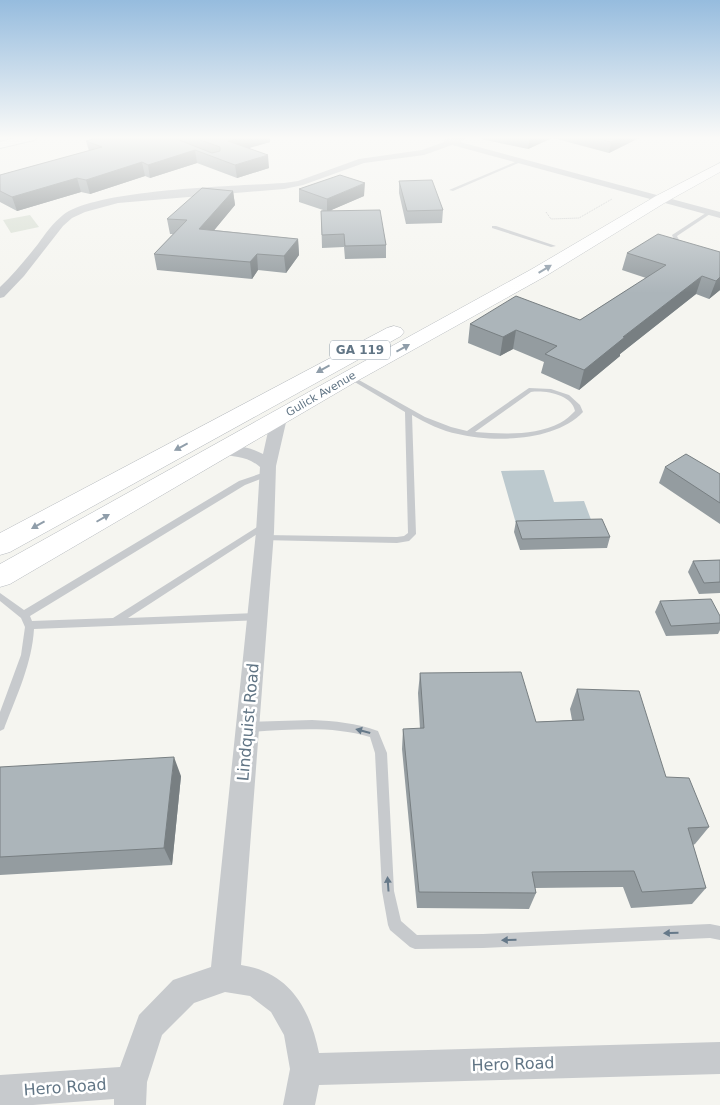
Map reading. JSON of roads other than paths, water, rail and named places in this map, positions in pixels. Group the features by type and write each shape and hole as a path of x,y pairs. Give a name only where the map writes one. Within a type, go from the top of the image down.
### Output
{"main road":[{"name":"Gulick Avenue","path":"0,577 350,377 538,273 665,190"},
{"name":"Gulick Avenue","path":"0,545 553,246 670,190"}],"street":[{"path":"0,294 20,274 59,224 68,216 81,210 117,200 233,190"},
{"path":"627,190 715,213"},
{"name":"Lindquist Road","path":"225,977 265,531 268,469 279,418"},
{"path":"224,450 244,451 256,455 268,469"},
{"path":"130,1093 150,1026 184,991 225,977 256,982 282,1001 299,1031 306,1070 299,1105"},
{"name":"Hero Road","path":"306,1070 720,1058"},
{"name":"Hero Road","path":"0,1092 130,1093"}],"lane":[{"path":"692,247 677,242 674,236 715,213"},
{"path":"494,227 553,246"},
{"path":"350,377 408,412 450,430 500,437 538,433 560,426 579,412 579,408 575,402 550,390 538,388 529,390 469,432"},
{"path":"115,622 265,531 397,540 406,539 412,534 408,412"},
{"path":"23,616 268,469"},
{"path":"0,596 28,619 31,632 26,654 2,714 0,726"},
{"path":"29,625 257,617"},
{"path":"247,727 315,725 363,729 374,734 380,753 388,890 391,908 395,925 415,942 720,933"}]}
